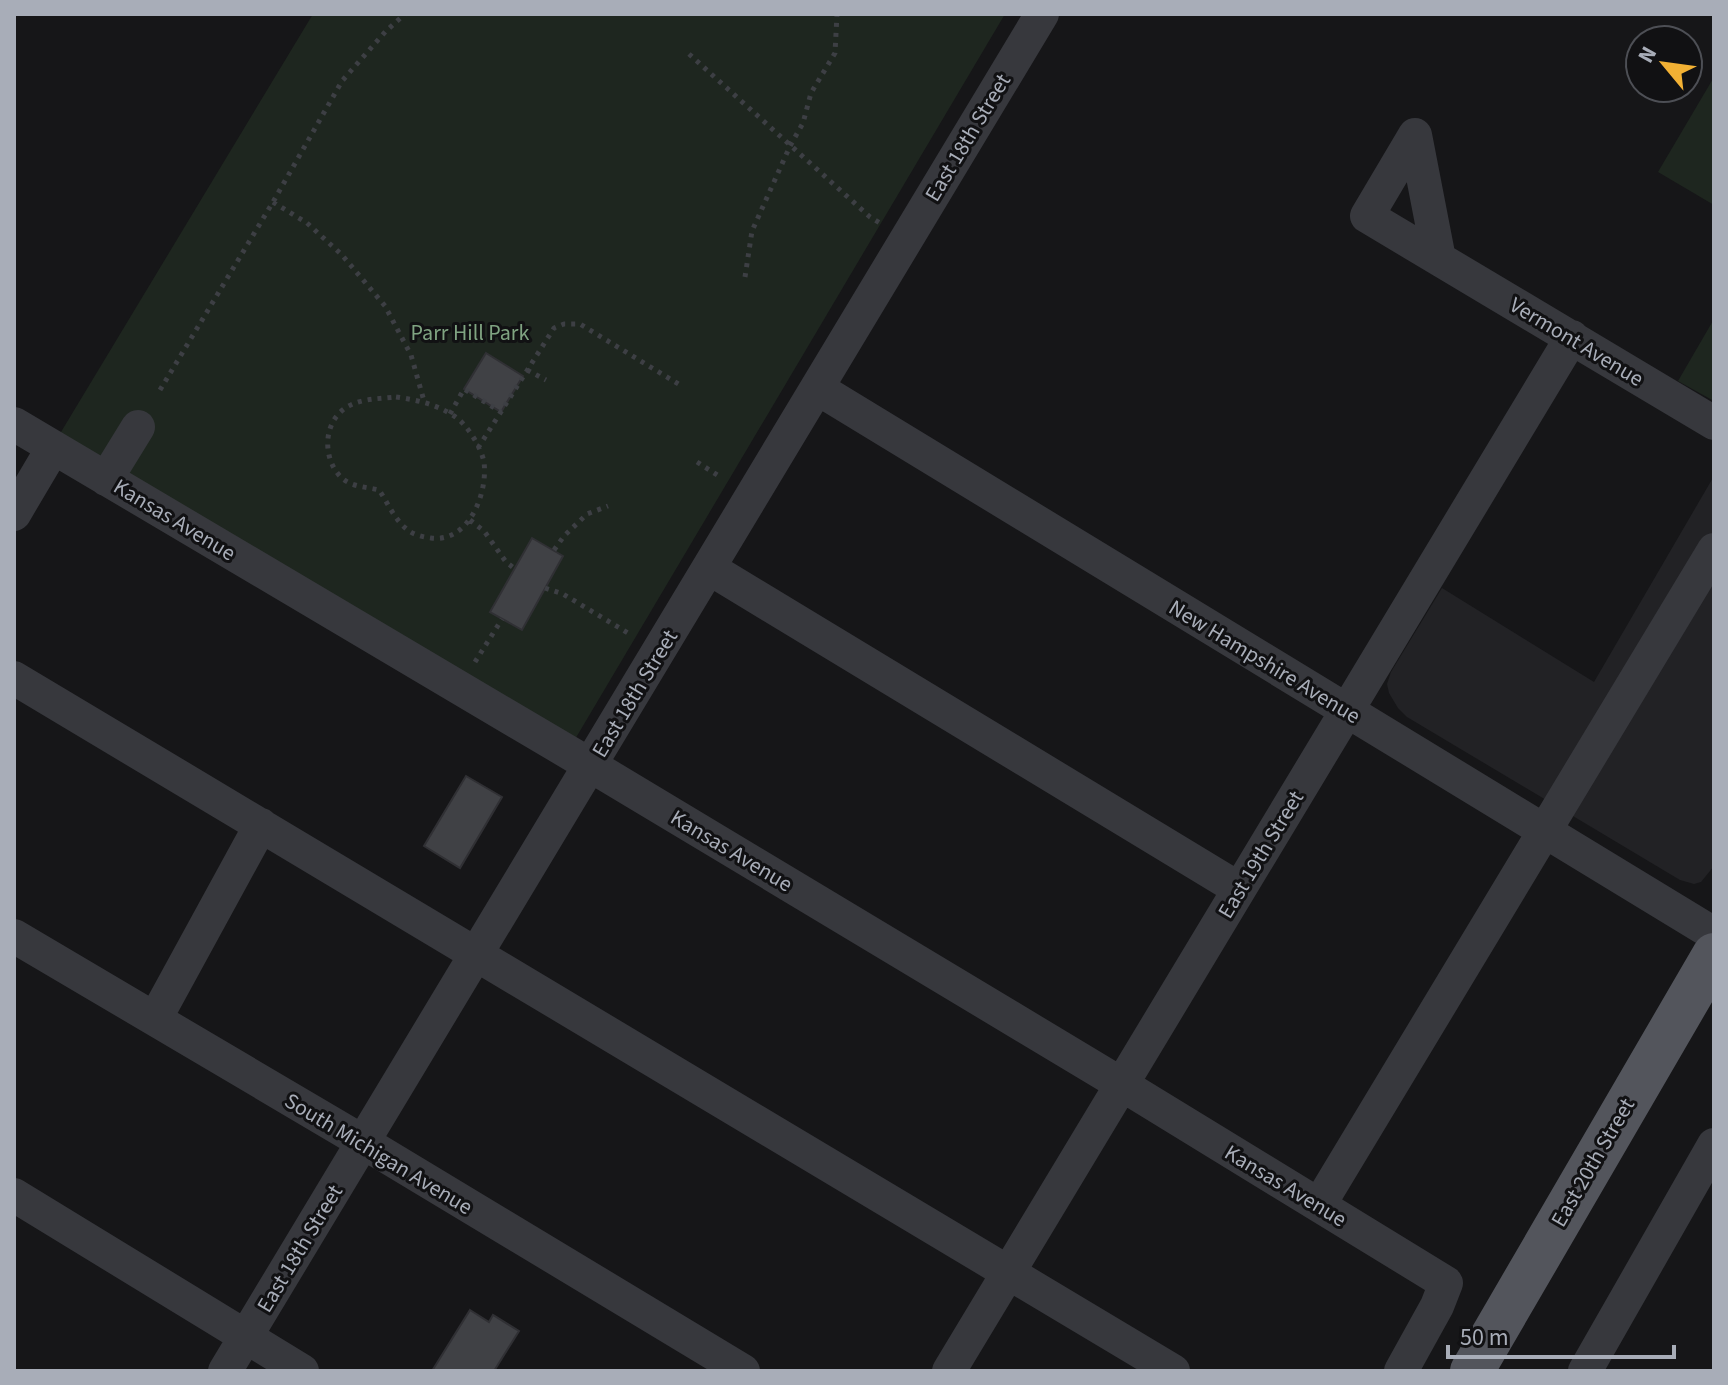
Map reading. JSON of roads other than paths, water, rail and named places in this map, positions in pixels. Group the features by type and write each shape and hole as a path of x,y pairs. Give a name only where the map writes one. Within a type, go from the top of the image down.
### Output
{"main road":[{"name":"East 20th Street","path":"1472,1371 1714,955"}],"street":[{"name":"East 18th Street","path":"225,1371 1042,14"},
{"name":"Vermont Avenue","path":"1439,259 1714,423"},
{"name":"East 19th Street","path":"949,1371 1572,337"},
{"name":"New Hampshire Avenue","path":"817,388 1714,934"},
{"name":"Kansas Avenue","path":"14,424 590,765 1446,1283 1437,1306 1401,1371"},
{"path":"106,479 138,427"},
{"path":"14,514 53,448"},
{"path":"1319,1205 1714,550"},
{"path":"709,568 1239,889"},
{"path":"14,678 1173,1371"},
{"path":"155,1019 261,825"},
{"name":"South Michigan Avenue","path":"14,936 743,1371"},
{"path":"1585,1371 1714,1145"},
{"path":"14,1195 302,1371"}],"park label":[{"name":"Parr Hill Park","path":"470,332"}]}
